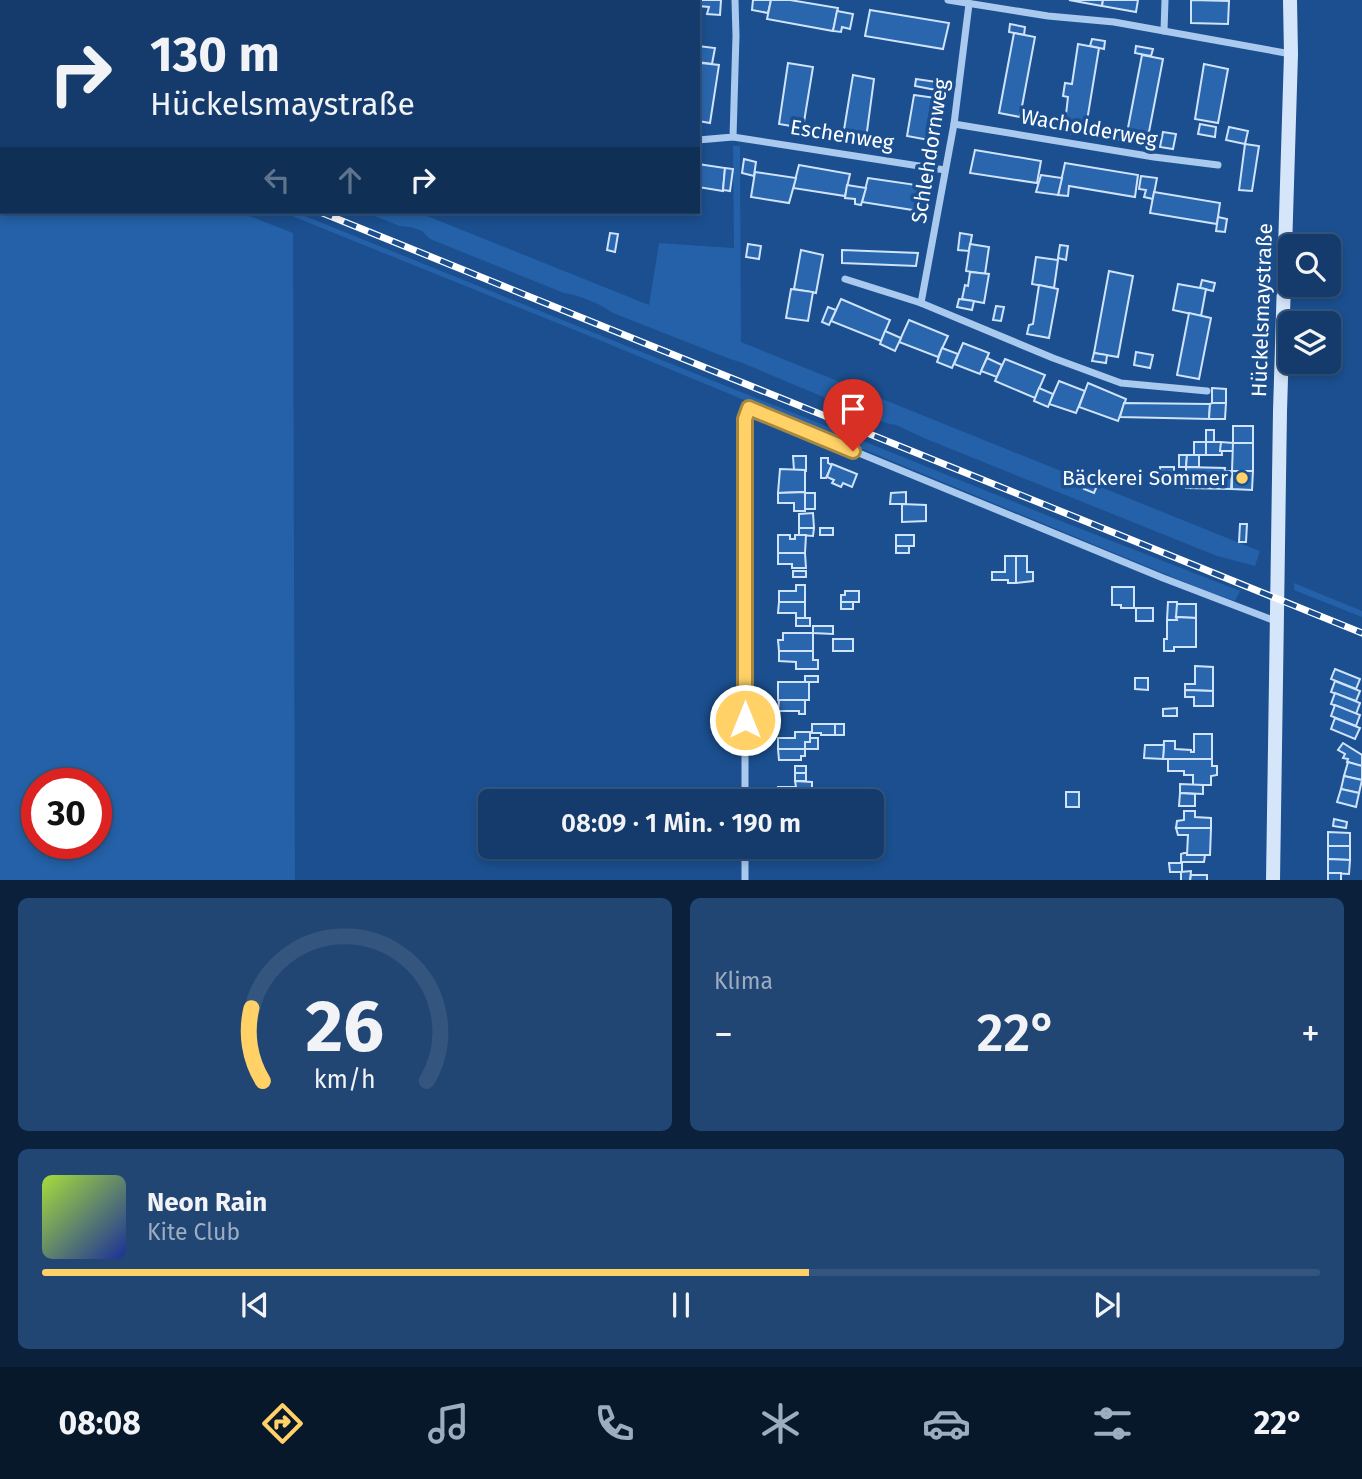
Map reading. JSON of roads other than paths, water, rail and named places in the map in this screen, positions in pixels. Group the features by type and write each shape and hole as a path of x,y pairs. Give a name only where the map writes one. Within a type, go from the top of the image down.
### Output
{"main road":[{"name":"Hückelsmaystraße","path":"1273,880 1290,0"}],"street":[{"path":"733,137 735,0"},
{"path":"948,0 1048,16 1114,22 1291,54"},
{"path":"1164,31 1165,0"},
{"name":"Schlehdornweg","path":"921,303 954,124 969,4"},
{"name":"Wacholderweg","path":"954,124 1218,165"},
{"name":"Eschenweg","path":"700,140 733,137 945,170"},
{"path":"845,279 921,303 1121,383 1207,391"},
{"path":"745,789 745,419 749,408 1163,578 1278,622"},
{"path":"745,859 745,880"}],"railway":[{"path":"325,214 1362,633"}],"place":[{"name":"Bäckerei Sommer","path":"1242,478"}]}
